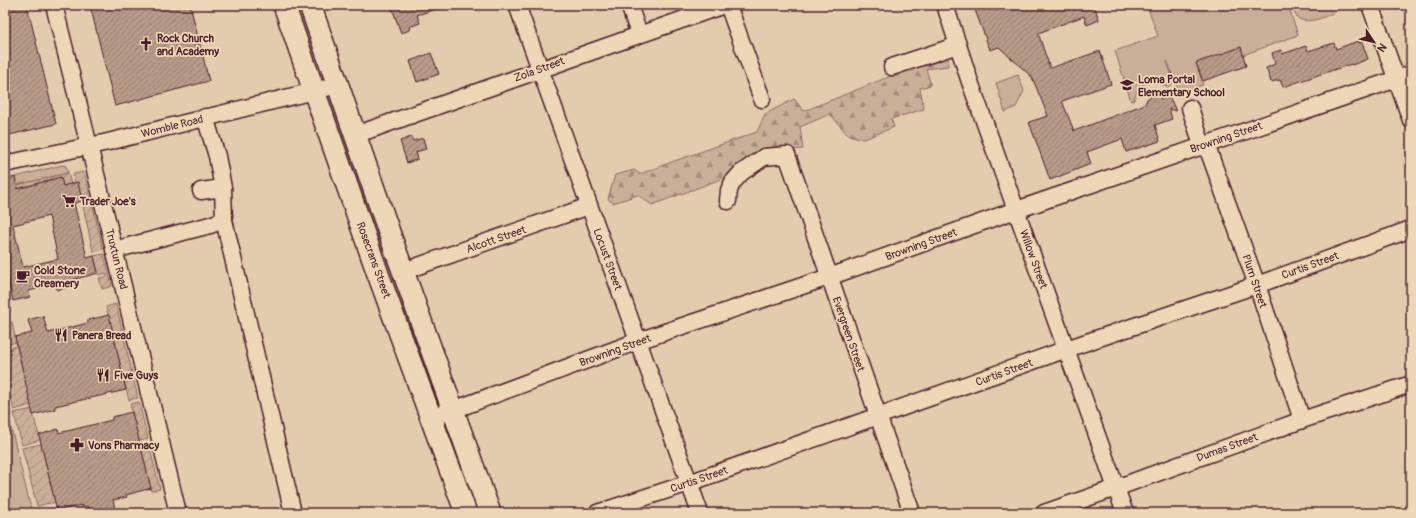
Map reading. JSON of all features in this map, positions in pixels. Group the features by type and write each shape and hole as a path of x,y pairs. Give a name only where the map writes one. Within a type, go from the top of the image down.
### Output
{"main road":[{"name":"Rosecrans Street","path":"284,5 376,266 466,513"},
{"path":"310,5 490,513"}],"street":[{"name":"Truxtun Road","path":"54,5 178,513"},
{"name":"Locust Street","path":"517,5 700,513"},
{"path":"629,5 639,34"},
{"name":"Zola Street","path":"355,135 724,5"},
{"path":"728,5 762,99"},
{"name":"Willow Street","path":"945,5 1125,513"},
{"path":"1370,5 1404,76 1411,120"},
{"path":"892,67 958,45"},
{"name":"Browning Street","path":"432,418 638,341 829,277 1204,144 1404,76"},
{"name":"Womble Road","path":"5,164 108,142 338,85"},
{"name":"Plum Street","path":"1190,108 1257,285 1302,420"},
{"path":"205,117 217,156 223,188 224,220 293,513"},
{"name":"Evergreen Street","path":"728,201 729,190 733,182 741,173 764,157 787,155 912,513"},
{"path":"201,191 223,188"},
{"name":"Alcott Street","path":"404,271 589,206"},
{"path":"114,250 224,220"},
{"name":"Curtis Street","path":"597,513 689,483 1257,285 1411,229"},
{"name":"Dumas Street","path":"1044,513 1302,420 1411,384"}],"green space":[{"path":"1147,5 1288,5 1298,35 1243,55 1241,47 1196,63 1203,85 1179,93 1167,61 1174,82 1168,87 1151,82 1146,83 1142,85 1134,100 1131,101 1115,51 1158,36"},
{"path":"1292,5 1342,5 1335,12 1329,15 1309,21 1299,19 1294,13"},
{"path":"948,53 948,66 926,69 931,85 920,88 924,109 891,119 894,127 864,139 848,135 830,114 800,127 803,149 768,151 738,164 729,176 652,205 638,195 613,203 608,199 615,175 634,170 640,174 757,132 765,114 794,99 804,111"},
{"path":"1018,75 1024,91 1016,107 1005,112 996,83"},
{"path":"62,165 66,166 68,173 17,185 15,177"},
{"path":"84,172 91,199 82,201 78,183 75,183 73,174"},
{"path":"68,173 71,184 63,186 61,177 18,189 17,185"},
{"path":"92,203 103,249 93,251 83,206"},
{"path":"104,254 112,286 102,289 99,278 107,277 106,273 99,275 94,256"},
{"path":"116,304 138,398 129,400 106,307"},
{"path":"12,322 16,342 5,345 5,324"},
{"path":"17,346 31,405 14,410 5,374 5,349"},
{"path":"5,401 8,415 32,513 5,513"},
{"path":"139,402 148,439 139,441 130,404"},
{"path":"32,409 40,440 22,445 14,413"},
{"path":"41,444 55,502 37,506 22,448"},
{"path":"149,444 160,489 151,491 141,446"}],"building":[{"path":"5,5 27,5 56,124 5,136"},
{"path":"90,5 190,5 209,81 115,106"},
{"path":"391,5 443,5 443,7 417,15 420,23 409,27 410,30 401,33"},
{"path":"988,5 1094,5 1099,20 1087,25 1084,16 1038,33 1050,68 1100,51 1111,84 1062,101 1074,131 1145,104 1147,99 1151,96 1158,95 1161,99 1169,96 1176,111 1169,109 1172,119 1155,125 1160,141 1126,152 1122,139 1087,152 1091,164 1050,180 1029,122 1048,116 1032,77 999,47 990,50 975,10"},
{"path":"1358,41 1359,43 1362,42 1368,59 1283,87 1280,80 1271,82 1266,68 1275,64 1272,53 1281,50 1282,54 1306,46 1308,51 1334,43 1336,49"},
{"path":"1241,47 1246,66 1203,81 1196,63"},
{"path":"431,53 439,74 417,82 410,61"},
{"path":"411,137 413,141 423,138 426,149 416,152 418,159 407,163 400,141"},
{"path":"15,177 17,189 61,177 63,186 78,182 82,201 74,203 87,258 94,256 98,273 72,280 73,286 57,290 55,284 29,291 30,297 13,301 8,278 5,279 5,180","holes":["49,216 58,259 23,267 13,225"]},
{"path":"109,315 126,390 55,406 55,409 33,415 15,337 32,333 28,320 43,316 48,333 88,323 88,320"},
{"path":"132,412 151,488 126,495 127,497 113,500 116,513 89,513 87,506 82,507 81,505 57,511 39,435 58,429 59,433 112,420 112,417"}],"place":[{"name":"Rock Church and Academy","path":"146,44"},
{"name":"Loma Portal Elementary School","path":"1127,85"},
{"name":"Trader Joe's","path":"69,201"},
{"name":"Cold Stone Creamery","path":"23,276"},
{"name":"Panera Bread","path":"61,335"},
{"name":"Five Guys","path":"103,375"},
{"name":"Vons Pharmacy","path":"77,445"}]}
